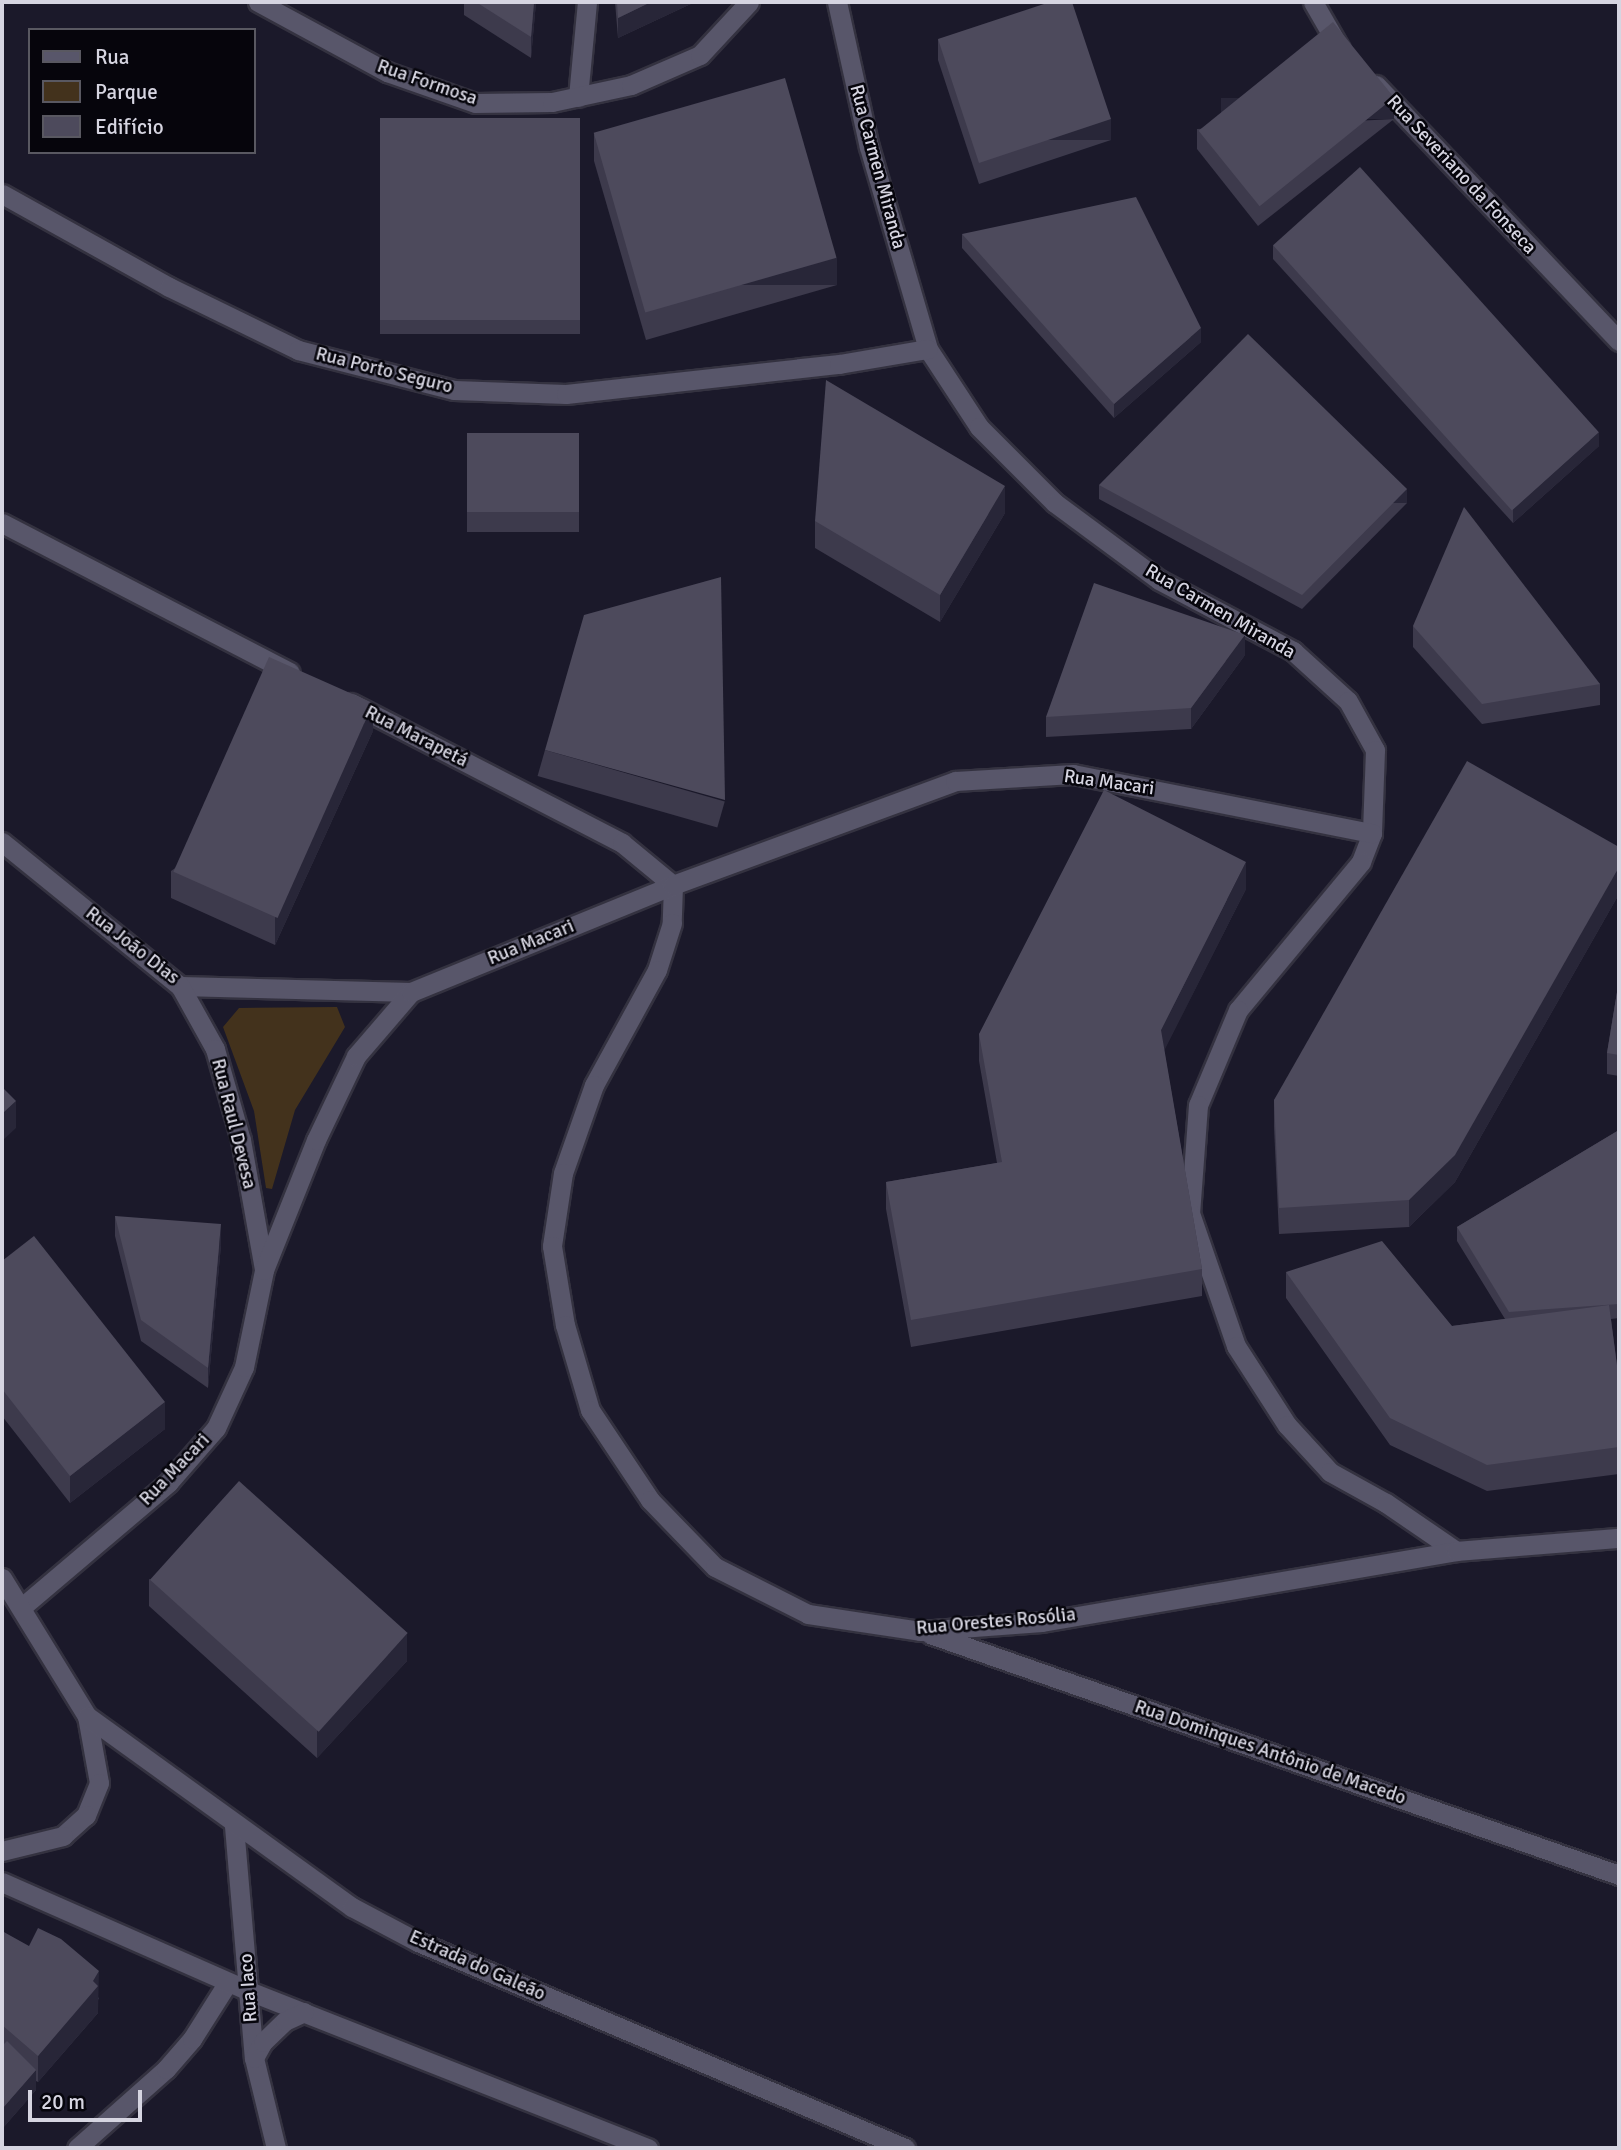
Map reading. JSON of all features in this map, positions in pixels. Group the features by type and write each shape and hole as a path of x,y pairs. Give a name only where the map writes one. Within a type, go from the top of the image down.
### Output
{"street":[{"name":"Rua Formosa","path":"258,2 387,72 475,103 552,102 631,85 700,55 749,2"},
{"path":"578,97 587,2"},
{"name":"Rua Carmen Miranda","path":"838,2 869,146 928,349 979,427 1055,503 1159,580 1293,651 1348,701 1375,750 1372,833 1361,862 1238,1010 1198,1105 1190,1213 1236,1346 1287,1425 1331,1472 1456,1550"},
{"name":"Rua Severiano da Fonseca","path":"1313,2 1333,43 1619,341"},
{"name":"Rua Porto Seguro","path":"2,194 169,287 298,350 454,390 566,394 839,364 928,349"},
{"path":"2,523 308,681"},
{"name":"Rua Marapetá","path":"333,694 622,843 673,885"},
{"name":"Rua Macari","path":"22,1607 168,1483 215,1428 244,1367 264,1270 316,1140 356,1056 411,992 673,885 956,780 1073,774 1372,833"},
{"name":"Rua João Dias","path":"2,842 180,986 411,992"},
{"name":"Rua Orestes Rosólia","path":"673,885 672,923 657,970 594,1084 564,1172 552,1246 565,1325 590,1410 650,1500 715,1567 808,1614 920,1631 1042,1622 1456,1550 1619,1538"},
{"name":"Rua Raul Devesa","path":"180,986 215,1049 241,1140 264,1270"},
{"path":"2,1578 87,1716 99,1783 86,1815 63,1836 2,1851"},
{"name":"Rua Dominques Antônio de Macedo","path":"920,1631 1619,1875"},
{"name":"Estrada do Galeão","path":"87,1716 234,1826 352,1907 418,1942 905,2148"},
{"name":"Rua Iaco","path":"234,1826 254,2058 276,2148"},
{"path":"2,1882 249,1991 648,2148"},
{"path":"76,2148 166,2069 192,2039 228,1982"},
{"path":"254,2058 263,2042 285,2021 303,2012"}],"green space":[{"path":"337,1007 345,1027 295,1110 272,1189 266,1188 254,1111 223,1027 239,1008"}],"building":[{"path":"476,2 534,2 531,37"},
{"path":"617,2 651,2 618,18"},
{"path":"1050,2 1072,2 1111,119 979,163 938,39"},
{"path":"1333,22 1394,97 1260,206 1199,131"},
{"path":"785,78 837,258 645,313 594,133"},
{"path":"380,118 580,118 580,320 380,320"},
{"path":"1360,167 1599,432 1512,511 1273,245"},
{"path":"1136,197 1201,328 1114,404 962,234"},
{"path":"1248,334 1407,489 1302,595 1099,485"},
{"path":"826,380 1005,486 940,595 815,521"},
{"path":"467,433 579,433 579,512 467,512"},
{"path":"1464,507 1600,684 1482,704 1413,626"},
{"path":"721,577 725,800 545,750 584,615"},
{"path":"1094,583 1245,635 1191,708 1046,717"},
{"path":"269,657 373,703 278,918 173,872"},
{"path":"1467,761 1619,847 1619,867 1455,1155 1409,1200 1279,1208 1274,1100"},
{"path":"1104,790 1246,862 1161,1030 1202,1269 911,1320 886,1182 1002,1162 979,1034"},
{"path":"1619,980 1619,1055 1607,1053"},
{"path":"2,1087 16,1101 2,1114"},
{"path":"1619,1130 1619,1304 1509,1312 1457,1227"},
{"path":"115,1216 221,1224 208,1368 141,1320"},
{"path":"34,1236 165,1402 70,1476 2,1389 2,1261"},
{"path":"1382,1241 1452,1326 1609,1305 1619,1381 1619,1447 1487,1465 1390,1418 1286,1272"},
{"path":"239,1481 408,1633 319,1732 150,1580"},
{"path":"38,1928 61,1939 99,1971 93,1981 98,1986 38,2056 2,2025 2,1931 29,1946"},
{"path":"7,2041 36,2070 2,2109 2,2046"}]}
